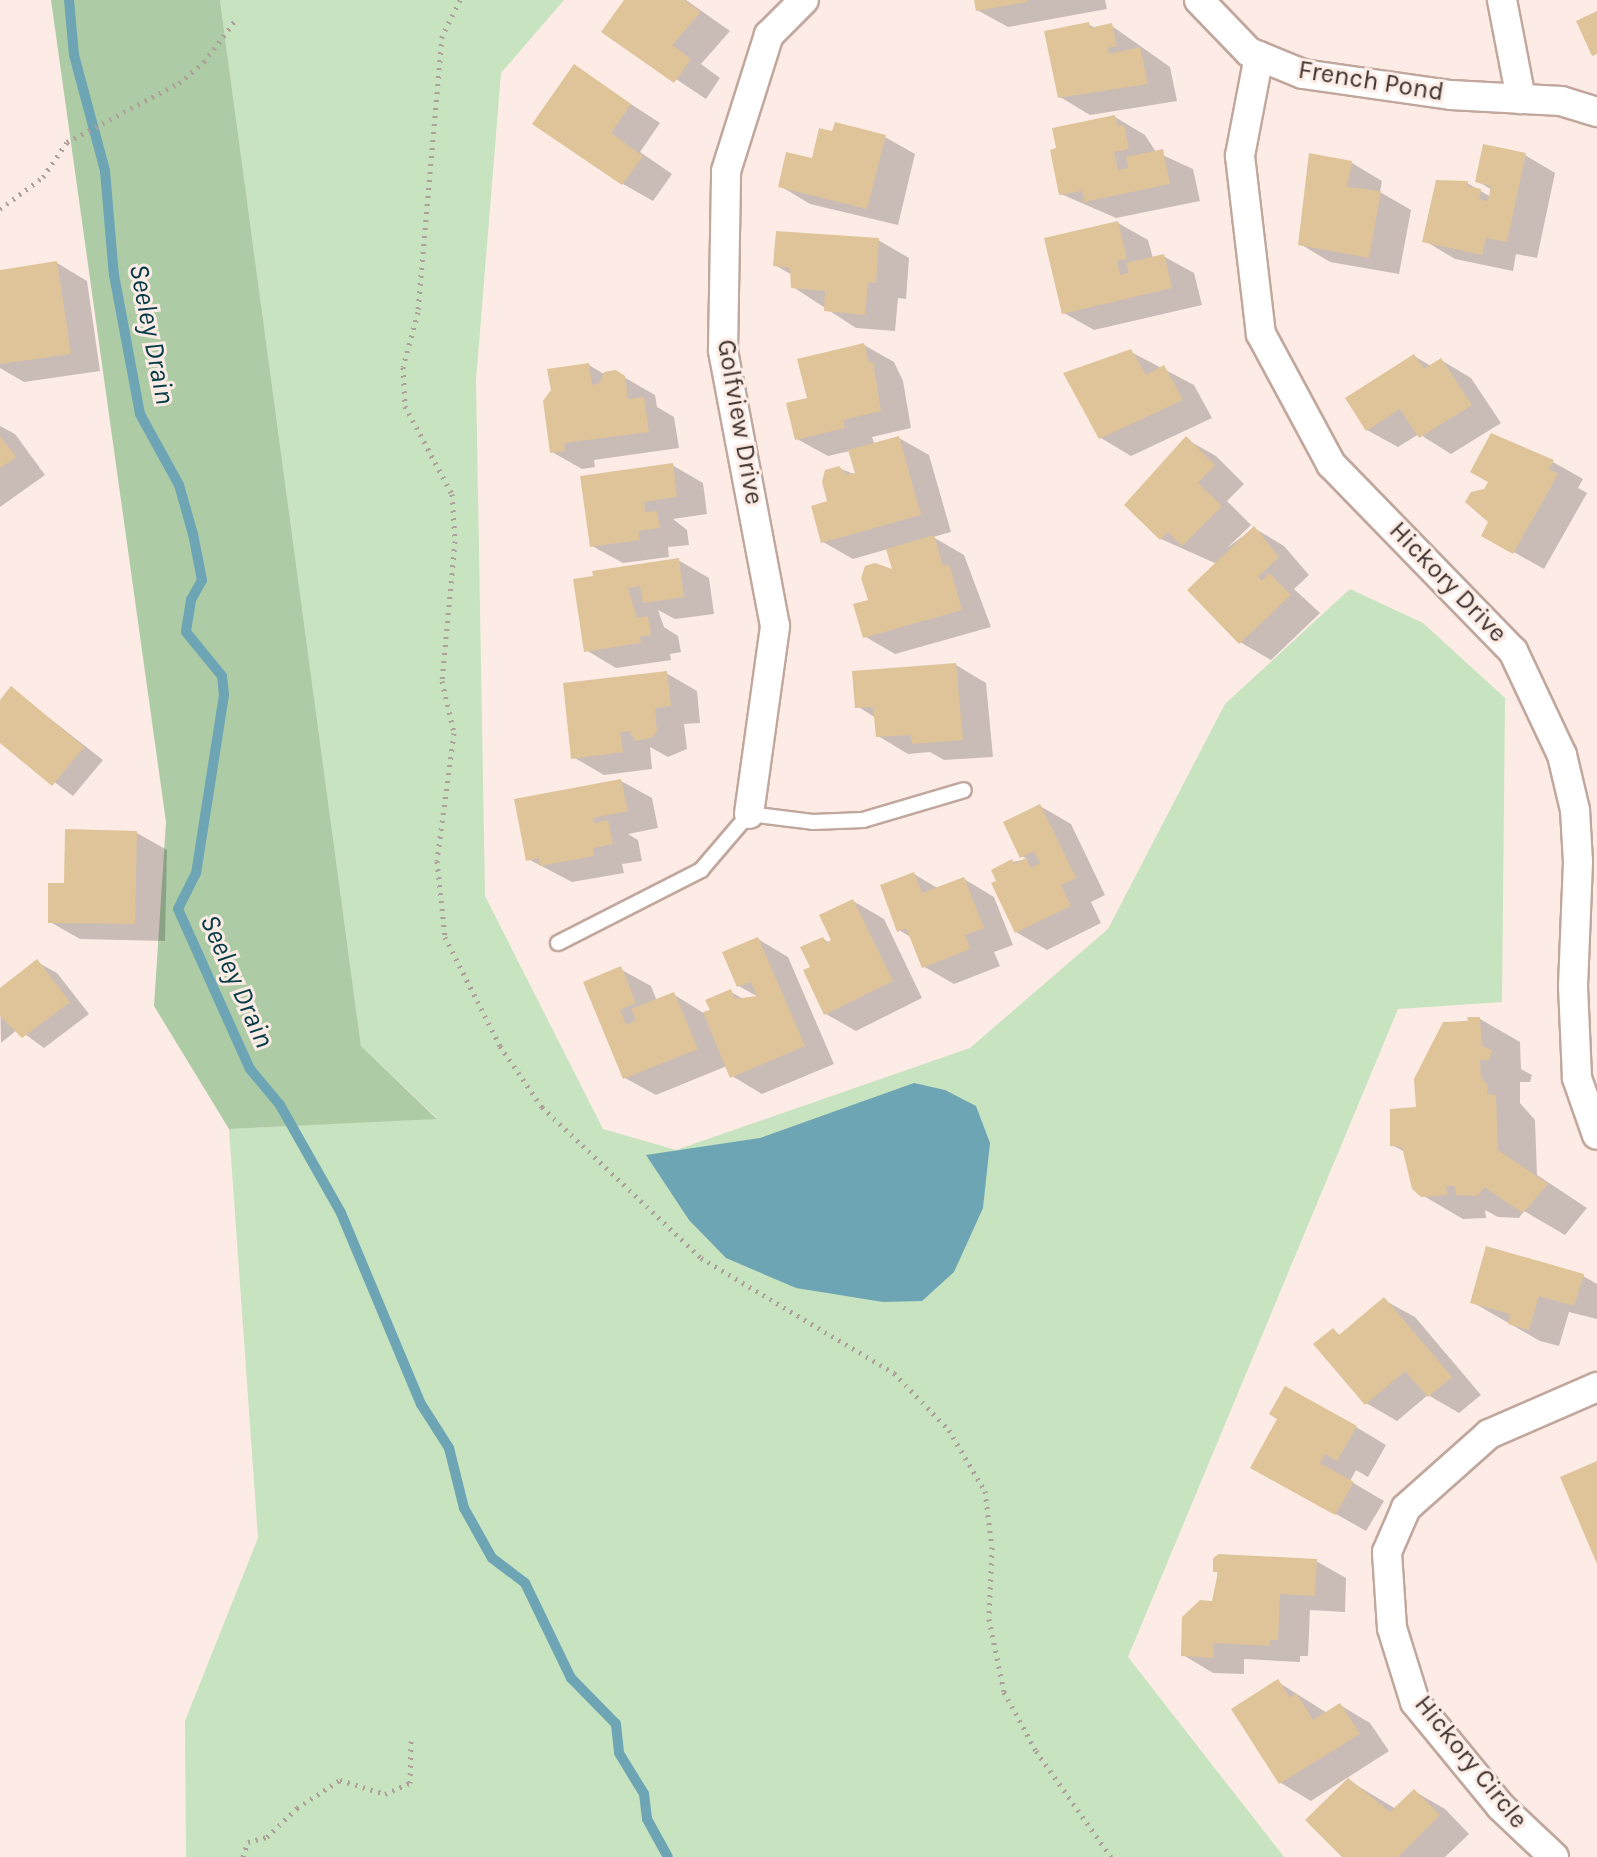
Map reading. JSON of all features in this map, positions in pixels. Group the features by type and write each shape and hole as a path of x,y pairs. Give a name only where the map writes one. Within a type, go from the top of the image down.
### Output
{"street":[{"name":"Golfview Drive","path":"749,814 775,626 723,350 726,171 769,35 804,0"},
{"name":"French Pond","path":"1199,0 1259,56 1303,74 1561,101 1597,112"},
{"path":"1502,0 1521,99"},
{"name":"Hickory Drive","path":"1259,56 1240,156 1261,334 1331,464 1513,651 1562,755 1575,810 1578,862 1573,986 1577,1078 1597,1135"},
{"name":"Hickory Circle","path":"1554,1857 1501,1807 1415,1702 1392,1628 1387,1552 1406,1508 1489,1434 1597,1387"}],"lane":[{"path":"558,943 701,870 749,814 813,822 863,820 964,790"}],"path":[{"path":"460,0 442,36 418,312 403,367 405,406 452,494 455,541 442,681 454,733 437,861 445,937 500,1046 542,1107 701,1258 894,1373 949,1430 985,1491 992,1547 989,1619 1004,1692 1036,1751 1111,1857"},
{"path":"0,209 43,177 75,137 196,69 237,18"},
{"path":"243,1857 248,1842 267,1837 297,1808 340,1780 385,1794 410,1783 411,1741"}],"green space":[{"path":"51,0 220,0 361,1046 437,1119 229,1129 154,1006 166,822"},
{"path":"220,0 564,0 501,73 476,380 485,896 603,1129 676,1150 970,1048 1108,929 1225,704 1350,589 1423,623 1505,698 1502,1002 1398,1009 1128,1657 1284,1857 186,1857 185,1721 258,1538 229,1129 437,1118 361,1046"}],"water":[{"path":"914,1083 945,1090 976,1106 990,1143 983,1208 954,1272 922,1301 883,1302 796,1288 726,1258 689,1220 646,1155 760,1138"}],"building":[{"path":"624,0 684,0 701,12 672,45 691,59 674,83 601,32"},
{"path":"974,0 1027,0 1027,2 976,11"},
{"path":"1597,11 1597,54 1592,56 1576,21"},
{"path":"1089,22 1090,28 1112,23 1117,46 1108,48 1109,54 1140,47 1148,84 1058,98 1044,31"},
{"path":"574,64 631,104 611,133 643,156 622,185 532,124"},
{"path":"1115,115 1118,126 1124,125 1129,149 1114,152 1118,170 1128,168 1126,157 1163,149 1170,184 1084,202 1082,191 1059,195 1050,150 1056,148 1052,128"},
{"path":"835,122 886,135 867,209 778,187 786,152 812,158 819,128 832,131"},
{"path":"1483,144 1526,153 1507,242 1486,238 1482,255 1422,242 1436,180 1468,181 1467,186 1481,189 1479,199 1488,201 1491,186 1475,182"},
{"path":"1309,153 1352,161 1347,187 1381,191 1369,258 1298,245"},
{"path":"1118,221 1127,259 1117,261 1120,275 1129,273 1126,263 1164,254 1172,288 1062,314 1044,238"},
{"path":"776,231 879,238 876,283 868,282 865,315 824,311 825,291 791,288 790,268 773,266"},
{"path":"57,261 71,354 0,364 0,270"},
{"path":"864,343 869,363 873,362 881,411 843,420 845,428 795,440 786,403 807,398 797,359"},
{"path":"1131,349 1146,375 1164,365 1183,400 1099,439 1063,373"},
{"path":"1414,354 1424,369 1441,358 1472,405 1419,438 1400,409 1366,431 1345,398"},
{"path":"589,363 592,385 600,383 604,372 616,370 625,376 628,399 644,397 649,432 564,443 565,451 550,453 543,401 551,390 547,369"},
{"path":"1491,433 1554,460 1549,469 1558,474 1513,554 1481,536 1488,522 1465,502 1471,492 1484,489 1488,482 1470,472"},
{"path":"0,436 16,457 0,468"},
{"path":"899,436 921,515 821,543 811,506 827,501 822,482 825,470 839,466 847,475 855,473 848,450"},
{"path":"1186,436 1215,465 1198,483 1222,506 1182,546 1168,532 1160,540 1124,505"},
{"path":"673,463 677,497 644,502 645,512 657,511 660,528 638,531 640,540 590,547 580,476"},
{"path":"1254,526 1279,557 1258,577 1262,581 1269,573 1291,595 1239,644 1187,590"},
{"path":"934,535 943,566 949,564 962,610 863,638 853,604 868,600 861,578 865,566 875,563 892,569 886,549"},
{"path":"679,558 684,597 643,603 640,586 628,588 637,618 648,616 651,635 640,637 641,643 584,652 573,579 593,576 592,571"},
{"path":"956,663 963,740 912,744 911,735 876,737 873,707 855,708 852,671"},
{"path":"667,671 671,706 655,708 657,732 651,738 635,741 629,731 620,732 623,752 571,759 563,683"},
{"path":"11,686 84,747 52,786 0,743 0,700"},
{"path":"621,779 628,811 593,818 594,823 608,820 613,844 593,848 594,856 540,866 539,858 526,861 514,799"},
{"path":"1040,804 1076,878 1061,885 1071,906 1015,933 991,883 996,881 991,870 1012,859 1014,864 1026,858 1031,868 1040,863 1034,851 1020,858 1003,822"},
{"path":"65,829 137,831 135,924 48,923 48,883 64,883"},
{"path":"914,872 922,893 964,877 984,928 965,935 970,949 922,968 906,928 897,932 880,885"},
{"path":"853,899 893,981 824,1015 803,970 810,967 800,947 823,937 826,943 831,940 819,915"},
{"path":"758,937 805,1046 730,1078 703,1012 710,1010 705,1000 731,989 735,999 757,996 751,982 737,987 722,952"},
{"path":"37,959 70,1002 22,1038 0,1016 0,988"},
{"path":"621,966 636,1003 620,1010 626,1025 636,1020 631,1009 674,992 698,1049 623,1079 583,982"},
{"path":"1467,1017 1480,1017 1482,1046 1492,1050 1489,1060 1480,1060 1481,1078 1488,1085 1487,1094 1496,1095 1498,1150 1548,1184 1523,1213 1484,1187 1478,1196 1456,1195 1455,1186 1446,1186 1447,1195 1421,1197 1412,1189 1402,1147 1390,1146 1390,1109 1416,1107 1414,1079 1443,1022 1468,1021"},
{"path":"1486,1246 1584,1274 1574,1306 1539,1296 1529,1330 1508,1324 1510,1314 1470,1303"},
{"path":"1384,1297 1452,1377 1428,1397 1405,1371 1365,1405 1313,1344 1333,1328 1339,1335"},
{"path":"1285,1386 1357,1426 1337,1461 1325,1454 1320,1463 1354,1482 1335,1515 1250,1468 1277,1419 1269,1414"},
{"path":"1597,1461 1597,1564 1560,1477"},
{"path":"1219,1554 1317,1559 1315,1596 1280,1594 1278,1640 1270,1640 1270,1646 1214,1643 1213,1658 1181,1656 1182,1617 1200,1600 1212,1601 1218,1572 1213,1572 1213,1558"},
{"path":"1278,1679 1290,1698 1296,1693 1313,1720 1340,1703 1360,1734 1279,1784 1231,1709"},
{"path":"1348,1778 1390,1812 1414,1789 1440,1815 1398,1857 1342,1857 1305,1820"}],"waterway":[{"name":"Seeley Drain","path":"69,0 74,55 105,171 114,275 140,414 179,485 202,580 191,600 186,632 222,676 224,695 196,873 178,909 250,1069 280,1105 341,1213 421,1404 449,1448 464,1508 492,1558 525,1583 571,1678 616,1724 619,1753 644,1794 647,1819 668,1857"}]}
